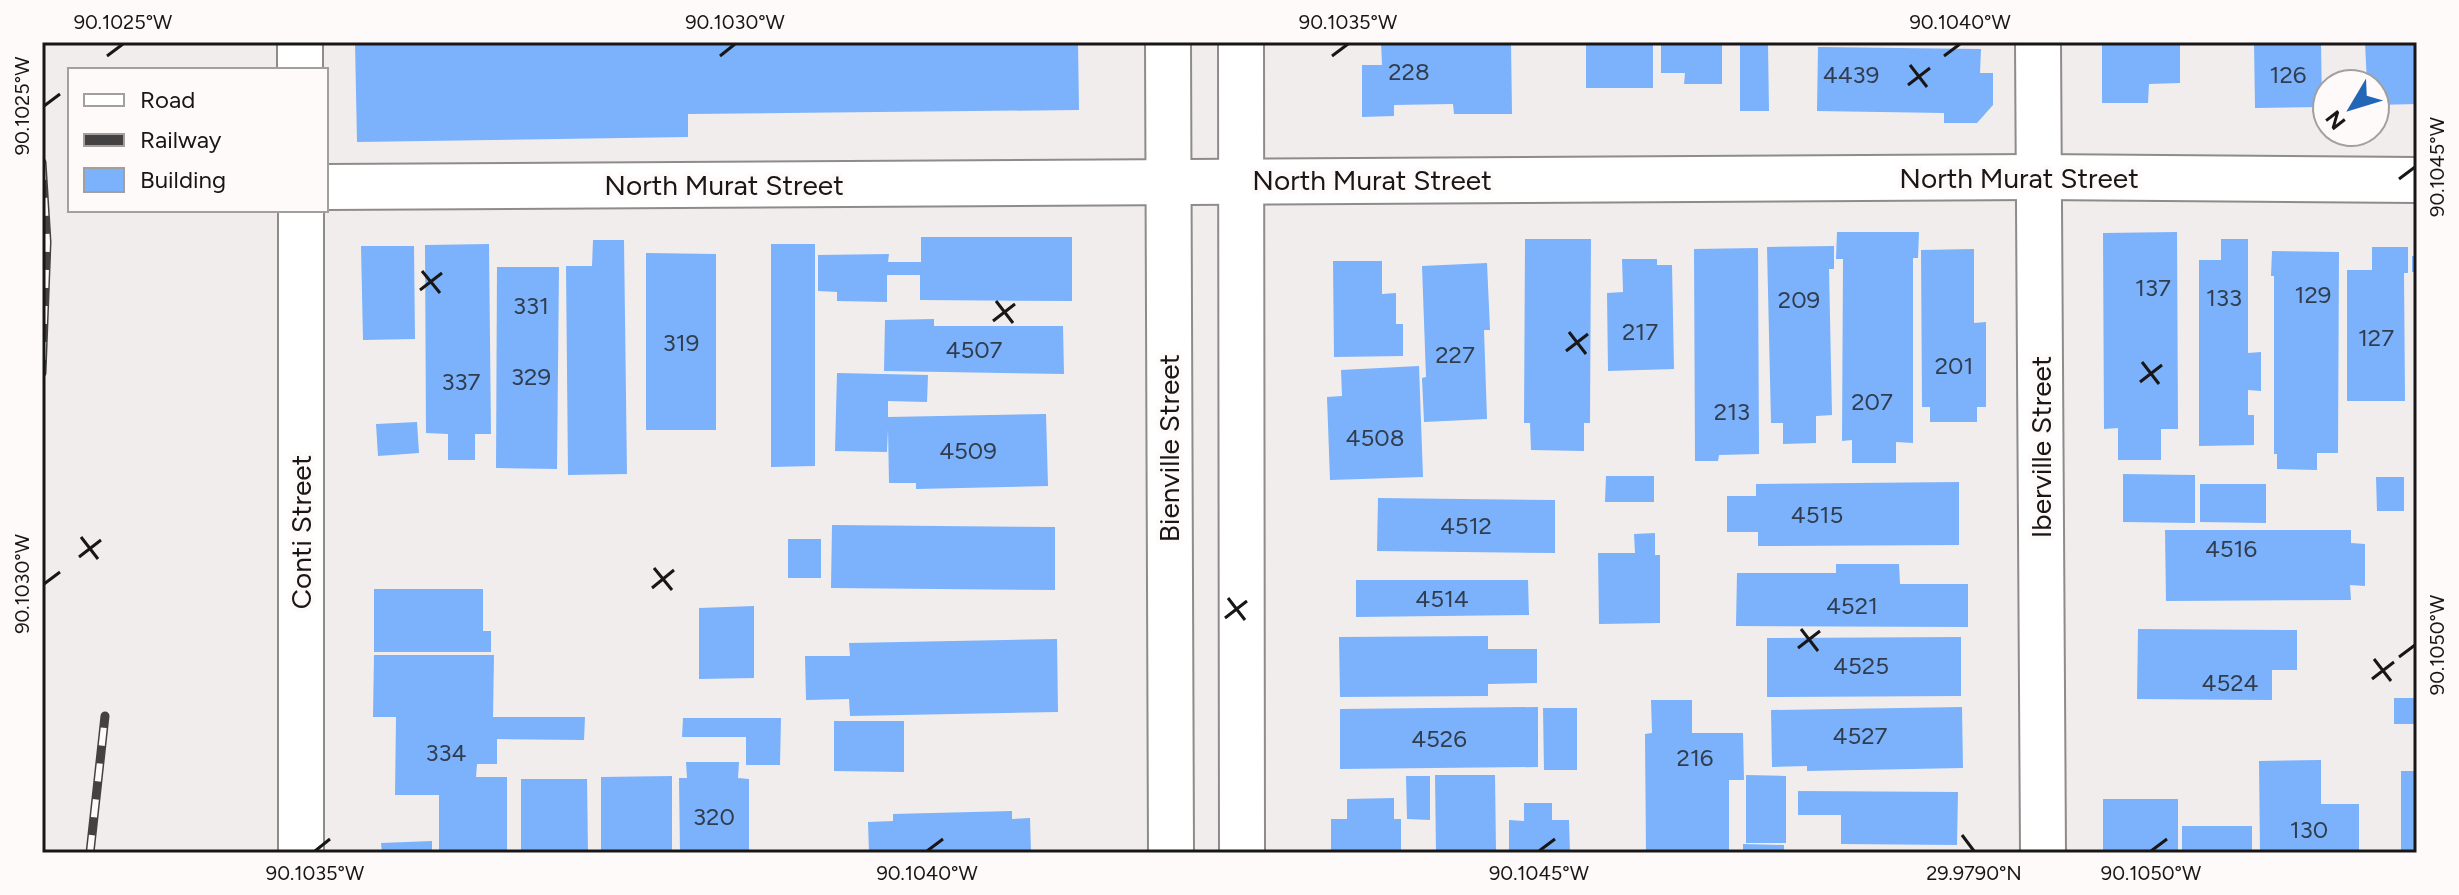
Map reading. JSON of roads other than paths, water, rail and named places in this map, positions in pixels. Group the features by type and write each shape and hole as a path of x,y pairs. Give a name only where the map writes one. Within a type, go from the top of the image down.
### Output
{"street":[{"path":"300,42 300,68"},
{"name":"Bienville Street","path":"1168,42 1171,853"},
{"path":"1241,42 1242,853"},
{"name":"Iberville Street","path":"2038,42 2043,853"},
{"name":"North Murat Street","path":"328,187 2039,177 2417,180"},
{"name":"Conti Street","path":"301,212 301,853"}],"railway":[{"path":"42,162 47,242 42,373"},
{"path":"90,853 105,716"}]}
